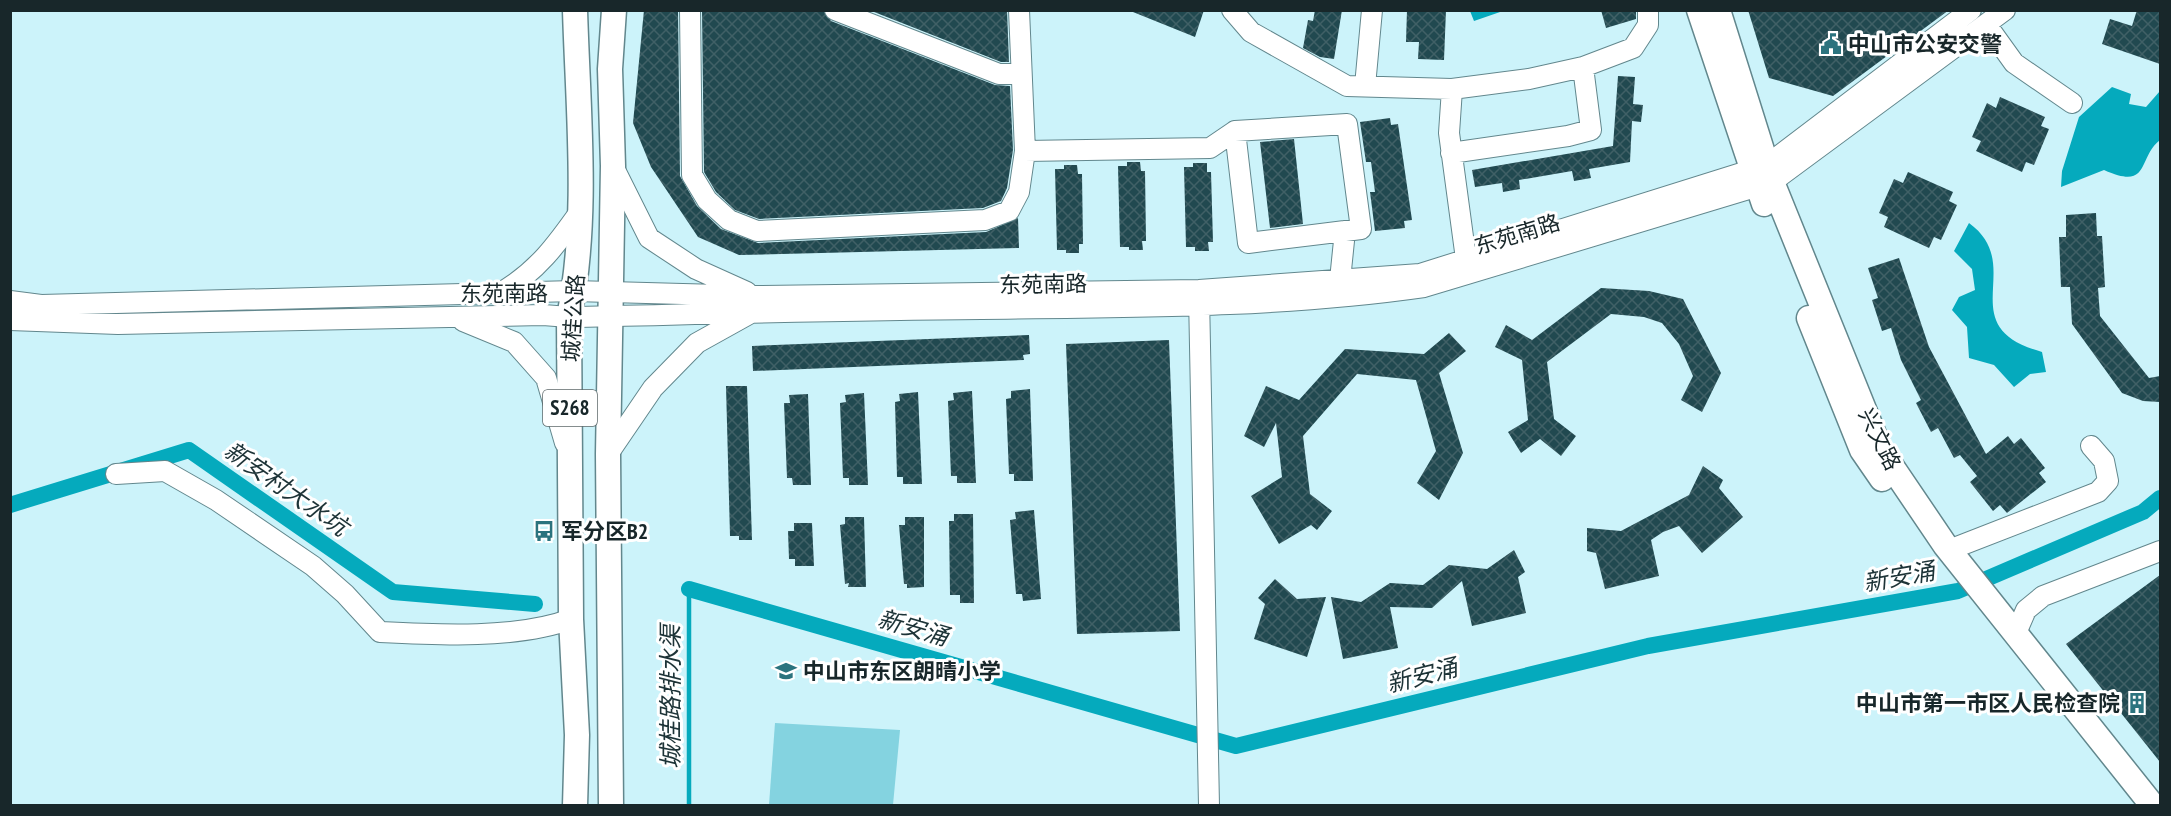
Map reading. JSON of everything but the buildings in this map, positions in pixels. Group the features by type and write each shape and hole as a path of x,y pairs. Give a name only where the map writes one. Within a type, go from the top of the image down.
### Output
{"main road":[{"name":"城桂公路","path":"575,10 581,210 574,291 569,317 571,619 577,735 575,806"},
{"name":"城桂公路","path":"611,806 608,454 611,316 609,292 613,166 610,69 614,10"},
{"name":"兴文路","path":"1699,10 1762,176 1880,449 1949,557 2134,806"},
{"name":"兴文路","path":"1718,10 1762,176"},
{"name":"兴文路","path":"1979,598 2016,633 2153,806"}],"street":[{"path":"690,10 692,175 707,200 729,220 757,231 985,220 1009,211 1019,192 1025,151 1019,10"},
{"path":"835,10 999,74 1021,74"},
{"path":"1232,10 1251,32 1347,86 1452,89 1529,79 1583,67 1633,48 1648,25 1648,10"},
{"path":"1365,86 1372,10"},
{"name":"东苑南路","path":"1199,298 1340,280 1420,274 1762,176 1971,10"},
{"name":"东苑南路","path":"10,320 36,323 118,324 569,317 611,316 755,303 1365,296 1424,287 1762,176 2005,10"},
{"path":"1986,24 2014,63 2072,103"},
{"path":"1450,153 1568,136 1591,130 1583,67"},
{"path":"1452,89 1450,153 1466,259"},
{"path":"1025,151 1210,148 1235,132 1347,124 1361,229 1248,243 1235,132"},
{"path":"608,454 653,388 697,343 755,303 696,269 649,238 613,166"},
{"path":"497,294 523,280 550,254 581,210"},
{"path":"1340,280 1345,231"},
{"name":"东苑南路","path":"10,301 41,305 574,291 755,303"},
{"path":"1199,298 1209,806"},
{"path":"455,317 514,342 546,378 570,460"},
{"path":"1949,557 2098,492 2108,481 2104,461 2091,447"},
{"path":"116,474 165,471 216,500 313,566 345,594 380,632 440,635 548,627 571,619"},
{"path":"2016,633 2026,610 2043,596 2112,572 2160,551"}],"shaded area":[{"path":"1470,11 1503,11 1474,21"},
{"path":"2112,87 2131,94 2129,104 2146,107 2160,91 2160,140 2136,174 2129,177 2104,170 2061,187 2062,171 2079,117"},
{"path":"1969,223 1985,240 1992,258 1994,311 2000,327 2015,341 2042,352 2046,372 2030,374 2014,387 1994,365 1969,358 1967,327 1952,310 1959,297 1975,290 1972,269 1954,251"},
{"path":"775,723 900,730 893,805 769,805"}],"waterway":[{"name":"新安村大水坑","path":"10,505 189,450 393,592 535,604"},
{"name":"新安涌","path":"689,589 1236,746 1648,646 1958,591 2143,512 2160,498"},
{"name":"城桂路排水渠","path":"689,589 689,806"}],"place":[{"name":"中山市公安交警","path":"1831,44"},
{"name":"军分区B2","path":"544,531"},
{"name":"中山市东区朗晴小学","path":"786,671"},
{"name":"中山市第一市区人民检查院","path":"2137,703"}]}
